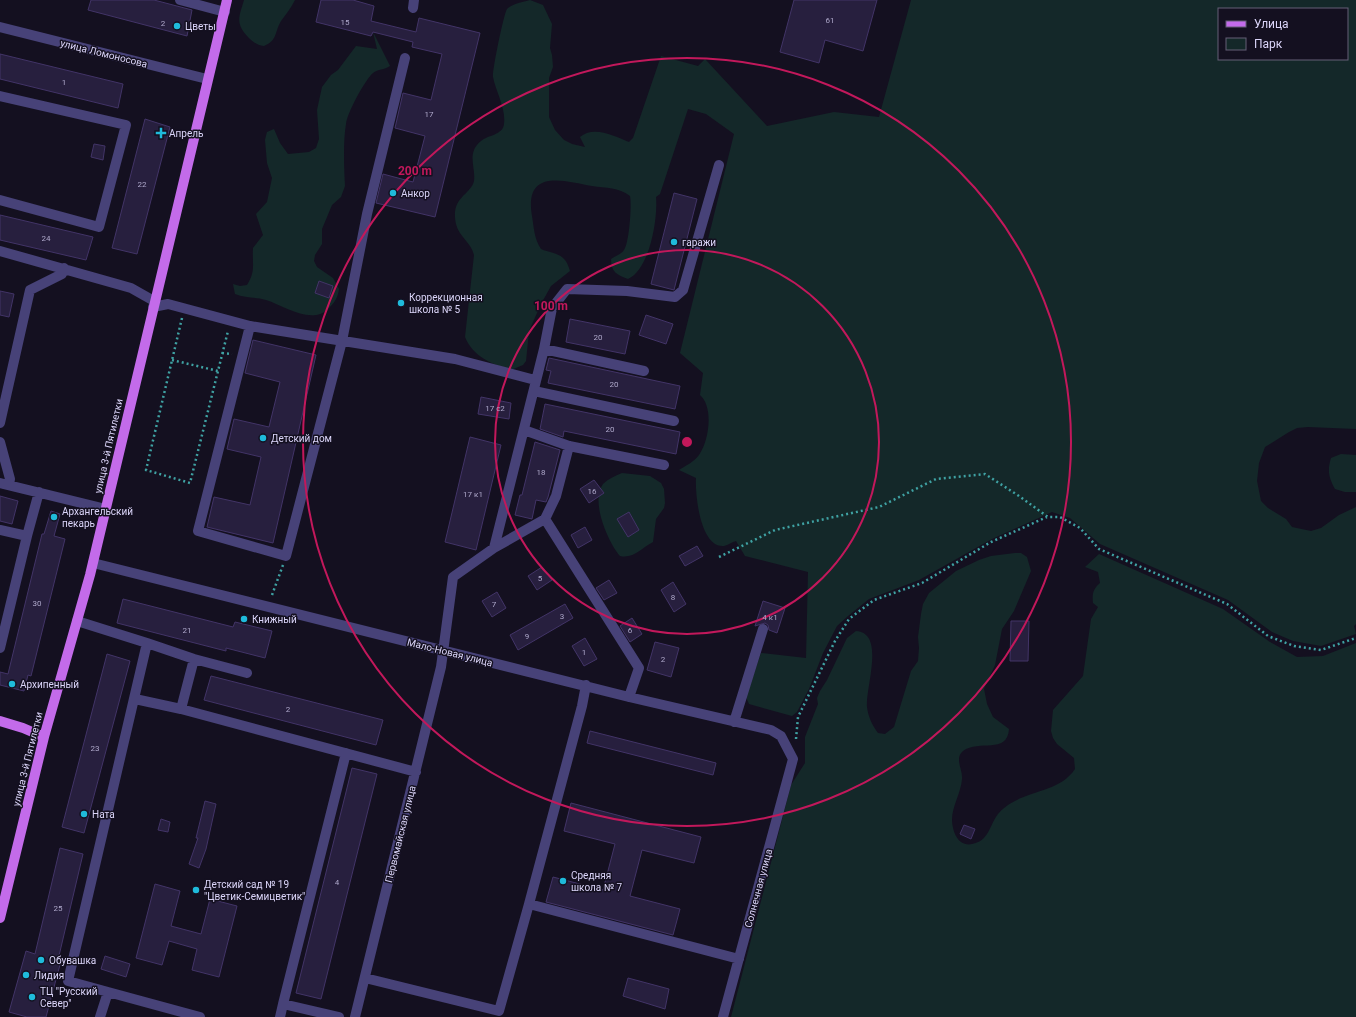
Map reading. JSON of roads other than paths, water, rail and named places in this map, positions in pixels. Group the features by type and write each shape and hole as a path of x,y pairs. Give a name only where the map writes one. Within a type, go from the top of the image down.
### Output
{"main road":[{"name":"улица 3-й Пятилетки","path":"0,918 44,737 93,563 227,0"},
{"path":"0,721 23,728 44,737"}],"street":[{"path":"180,0 225,12"},
{"name":"улица Ломоносова","path":"0,27 207,80"},
{"path":"250,326 198,531 286,556 342,341 367,214 405,58"},
{"path":"0,96 126,125 99,227 0,200"},
{"path":"494,548 534,391 535,380 544,349 552,308 567,289 627,291 674,297 683,290 719,165"},
{"path":"0,251 131,288 154,304 168,304 250,326 455,359 535,380"},
{"path":"0,423 30,290 62,274 64,268"},
{"path":"544,349 644,371"},
{"path":"534,391 674,421"},
{"path":"524,430 569,446 664,464"},
{"path":"0,442 10,479 5,484"},
{"path":"569,446 556,496 545,519 639,668 629,697"},
{"path":"5,484 106,509"},
{"path":"0,648 39,492"},
{"name":"Первомайская улица","path":"355,1017 416,772 444,650 453,577 494,548 545,519"},
{"path":"0,530 27,536"},
{"name":"Мало-Новая улица","path":"93,563 586,685 629,697 775,731 785,741 793,759"},
{"path":"77,621 147,643 194,660 247,673"},
{"path":"734,722 763,629"},
{"path":"147,643 68,981 200,1017"},
{"path":"181,709 194,660"},
{"path":"364,978 499,1011 582,706 586,685"},
{"path":"134,699 181,709 416,772"},
{"path":"280,1017 346,753"},
{"name":"Солнечная улица","path":"723,1017 793,759"},
{"path":"529,904 738,959"},
{"path":"100,1017 108,992"},
{"path":"283,1004 339,1017"}],"place":[{"name":"Цветы","path":"177,26"},
{"name":"Апрель","path":"161,133"},
{"name":"Анкор","path":"393,193"},
{"name":"гаражи","path":"674,242"},
{"name":"Коррекционная школа № 5","path":"401,303"},
{"name":"Детский дом","path":"263,438"},
{"name":"Архангельский пекарь","path":"54,517"},
{"name":"Книжный","path":"244,619"},
{"name":"Архипенный","path":"12,684"},
{"name":"Ната","path":"84,814"},
{"name":"Средняя школа № 7","path":"563,881"},
{"name":"Детский сад № 19 \"Цветик-Семицветик\"","path":"196,890"},
{"name":"Обувашка","path":"41,960"},
{"name":"Лидия","path":"26,975"},
{"name":"ТЦ \"Русский Север\"","path":"32,997"}]}
